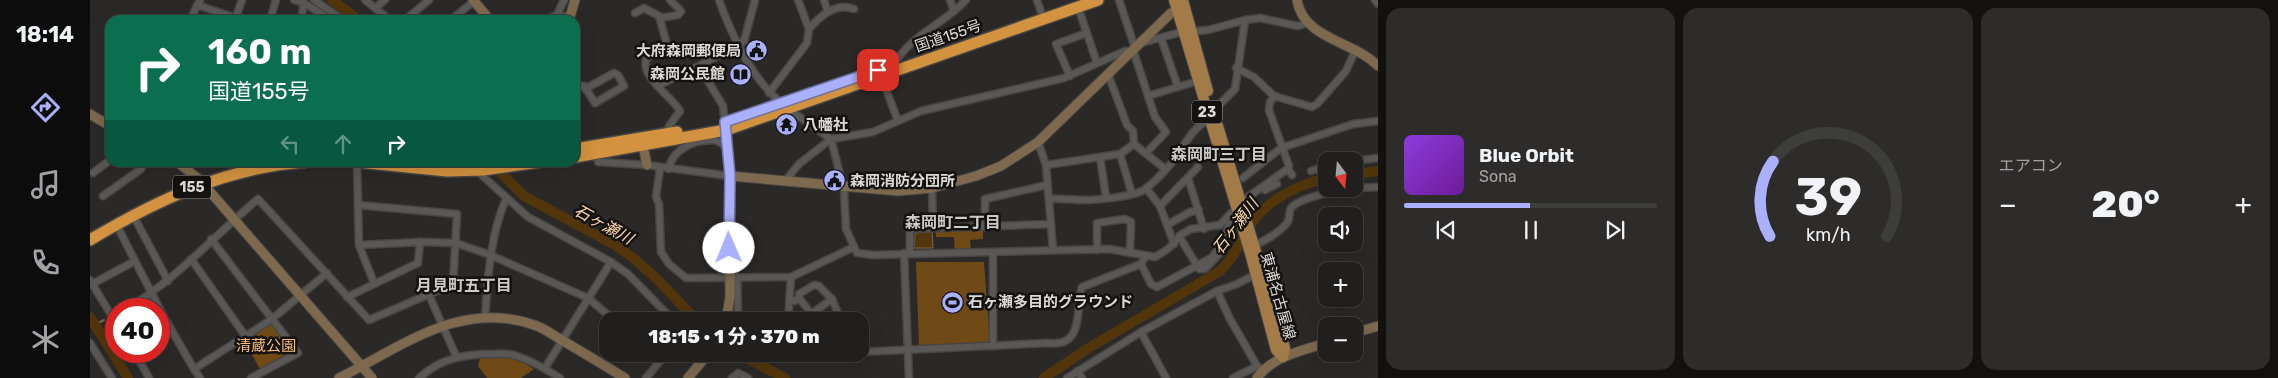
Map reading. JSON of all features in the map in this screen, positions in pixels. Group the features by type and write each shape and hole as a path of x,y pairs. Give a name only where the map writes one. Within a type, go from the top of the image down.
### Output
{"highway":[{"name":"国道155号","path":"580,151 670,134 726,126 1041,12 1076,3 1098,0"},
{"name":"国道155号","path":"580,152 643,146 726,126 882,76 1076,3"},
{"name":"155","path":"90,235 135,208 239,167"},
{"name":"155","path":"90,240 116,224 201,181 265,167"},
{"path":"395,167 417,170 453,167"}],"main road":[{"name":"東浦名古屋線","path":"1174,0 1188,32 1245,200 1242,220"},
{"name":"東浦名古屋線","path":"1183,0 1188,32 1209,120 1242,220 1253,247 1285,348 1283,357"},
{"name":"東浦名古屋線","path":"1253,247 1256,274 1276,350 1283,357"}],"street":[{"path":"236,15 242,0"},
{"path":"272,15 276,0"},
{"path":"294,0 304,3 323,15"},
{"path":"314,0 336,15"},
{"path":"365,0 384,15"},
{"path":"375,8 385,0"},
{"path":"411,15 429,0"},
{"path":"557,15 564,0"},
{"path":"570,15 576,0"},
{"path":"660,18 678,15 681,11 670,0"},
{"path":"719,0 733,39 769,93 777,100"},
{"path":"657,86 700,66 744,41 755,0"},
{"path":"769,93 806,43 809,29 798,0"},
{"path":"824,0 828,12"},
{"path":"950,0 954,11"},
{"path":"894,65 912,42 966,0"},
{"path":"1036,0 1041,12"},
{"path":"1119,0 1155,117 1166,132 1147,152 1146,156 1165,169"},
{"path":"1297,0 1299,11 1308,23 1321,33 1356,49 1378,65"},
{"path":"1375,0 1378,4"},
{"path":"192,15 199,2 227,15"},
{"path":"459,15 477,2 486,15"},
{"path":"302,15 304,3"},
{"path":"1076,3 1097,63"},
{"path":"809,29 828,12 842,7 854,9"},
{"path":"635,13 644,8 656,13 660,18 666,41 664,47 646,59 645,63 648,73 657,86 670,97 680,111 669,126 670,134"},
{"path":"598,162 647,165 730,176 898,191 932,188 1001,166 1038,142 1171,13 1178,11"},
{"path":"785,180 799,164 831,138 873,132 947,104 1070,76 1125,51 1161,38 1260,18 1298,26 1308,23"},
{"path":"1213,108 1219,105 1235,89 1236,68 1245,20"},
{"path":"1070,76 1056,44 1087,34"},
{"path":"1161,38 1178,87"},
{"path":"1236,68 1254,78 1275,96 1315,106 1346,71 1356,49"},
{"path":"700,66 723,106 728,146 734,276 738,312"},
{"path":"580,86 584,86 586,89 596,103 624,86 614,73 586,89"},
{"path":"1108,74 1127,125 1133,131 1134,144"},
{"path":"882,76 898,121"},
{"path":"1148,96 1191,83"},
{"path":"1245,200 1290,172 1269,110 1270,102 1275,96"},
{"path":"794,113 831,138 843,186 846,229 854,247 860,254 1097,250 1130,253 1145,257 1162,254 1174,244 1179,236 1191,230 1220,225 1230,213"},
{"path":"90,114 105,123"},
{"path":"1049,199 1084,200 1132,194 1146,188 1165,169 1190,135 1209,120"},
{"path":"1243,178 1281,148 1353,124 1378,121"},
{"path":"669,169 670,162 683,146 712,140 728,146"},
{"path":"1038,142 1046,165 1053,250"},
{"path":"1134,144 1147,152"},
{"path":"1046,165 1120,154 1134,144"},
{"path":"643,146 647,165"},
{"path":"1120,154 1132,194"},
{"path":"1100,158 1106,197"},
{"path":"1363,160 1378,158"},
{"path":"92,173 105,164"},
{"path":"103,196 142,167"},
{"path":"183,167 201,181 372,378"},
{"path":"358,167 359,245 374,283"},
{"path":"479,167 506,199 528,217 611,262 628,274 665,312"},
{"path":"1160,206 1198,167"},
{"path":"660,168 656,198 663,257 677,273 686,278 734,276 791,277 854,247"},
{"path":"1311,171 1318,169"},
{"path":"1188,178 1204,229"},
{"path":"1245,200 1277,184"},
{"path":"984,227 985,198 1047,186"},
{"path":"1363,188 1378,187"},
{"path":"932,188 933,228"},
{"path":"1146,188 1160,206 1174,244"},
{"path":"1253,247 1287,223 1290,210 1295,204 1318,196"},
{"path":"144,298 168,281 258,199 368,320 453,284 457,214 358,205"},
{"path":"485,318 490,255 499,216 506,199"},
{"path":"1167,225 1190,212 1199,210"},
{"path":"133,215 168,281"},
{"path":"1097,250 1097,223 1125,219 1131,222 1130,253"},
{"path":"1179,236 1197,265 1202,269 1213,263 1223,248 1229,224 1242,220"},
{"path":"116,224 200,378"},
{"path":"909,378 907,350 907,253 910,228 1051,224"},
{"path":"212,239 298,353 251,378"},
{"path":"347,296 418,264 420,242"},
{"path":"359,245 456,242 588,298 604,312"},
{"path":"1141,264 1154,287 1211,258 1217,251"},
{"path":"993,346 994,252"},
{"path":"869,352 1057,344 1066,342 1072,336 1077,324 1082,287 1141,264 1145,257"},
{"path":"191,259 246,337"},
{"path":"105,303 91,282 135,261"},
{"path":"545,368 611,262"},
{"path":"194,369 272,319 327,273"},
{"path":"1067,378 1141,332 1217,291 1237,284 1256,274"},
{"path":"728,312 734,276"},
{"path":"789,312 791,277"},
{"path":"799,298 799,294 814,285 820,286 832,299 838,312"},
{"path":"1217,291 1230,319 1260,368 1257,378"},
{"path":"429,294 456,356"},
{"path":"790,301 799,298"},
{"path":"799,298 811,313 832,299"},
{"path":"339,378 422,334 463,319 485,318 520,321 539,326 625,378"},
{"path":"1363,330 1378,326"},
{"path":"1141,332 1166,378"},
{"path":"90,343 112,378"},
{"path":"1233,378 1283,357 1318,346"},
{"path":"420,378 435,365 456,356 475,354 513,354 545,368 557,377"},
{"path":"646,378 660,362"},
{"path":"688,378 701,362"},
{"path":"141,363 149,378"},
{"path":"1077,371 1082,378"},
{"path":"732,378 738,373 748,378"}],"green space":[{"path":"983,228 983,239 970,240 971,252 955,253 954,237 936,237 936,230"},
{"name":"石ヶ瀬多目的グラウンド","path":"916,262 984,262 990,343 919,346"},
{"name":"清蔵公園","path":"273,325 293,350 260,369 244,341"},
{"path":"513,357 534,369 521,378 487,378 478,366 480,358"}],"shaded area":[{"path":"932,232 933,248 914,248 915,233"}],"waterway":[{"name":"石ヶ瀬川","path":"332,0 352,15"},
{"name":"石ヶ瀬川","path":"495,167 524,196 615,245 632,257 657,279 688,312"},
{"name":"石ヶ瀬川","path":"1363,173 1378,171"},
{"name":"石ヶ瀬川","path":"1044,378 1087,349 1220,271 1235,253 1260,212 1286,193 1318,180"},
{"path":"90,317 128,378"},
{"path":"90,327 104,320"},
{"name":"石ヶ瀬川","path":"754,362 785,378"}],"place":[{"name":"大府森岡郵便局","path":"757,51"},
{"name":"森岡公民館","path":"741,74"},
{"name":"八幡社","path":"787,125"},
{"name":"森岡消防分団所","path":"834,181"},
{"name":"石ヶ瀬多目的グラウンド","path":"952,302"}],"district":[{"name":"森岡町三丁目","path":"1219,154"},
{"name":"森岡町二丁目","path":"953,222"},
{"name":"月見町五丁目","path":"464,285"}],"route":[{"path":"729,248 730,176 725,122 878,70"}]}
